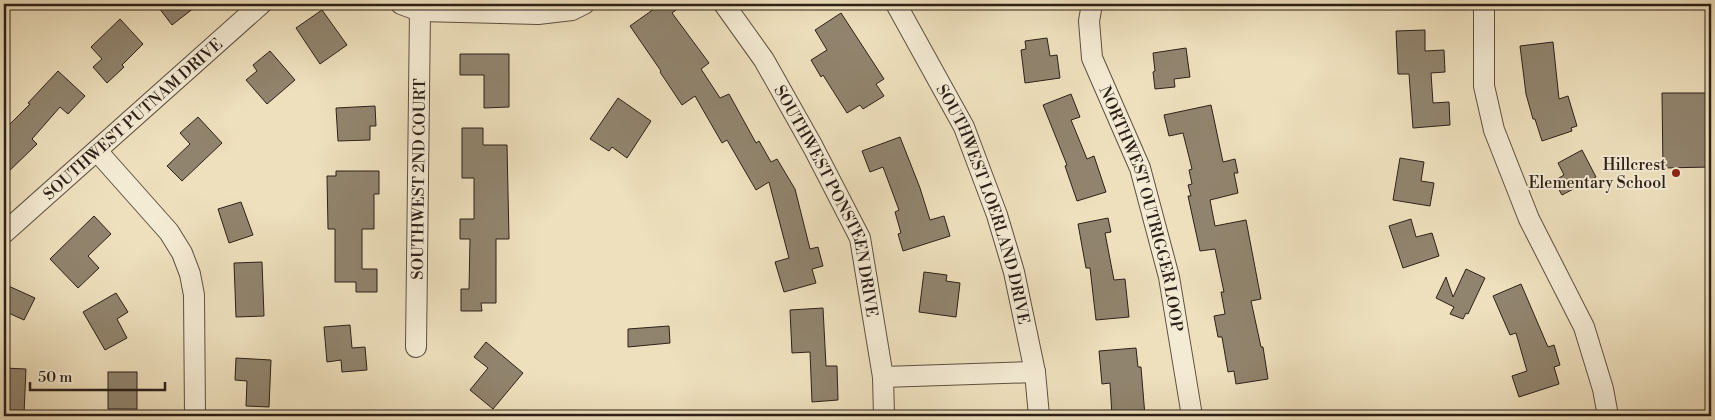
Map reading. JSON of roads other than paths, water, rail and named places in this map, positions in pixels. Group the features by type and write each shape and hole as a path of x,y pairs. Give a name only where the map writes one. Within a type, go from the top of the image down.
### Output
{"street":[{"name":"SOUTHWEST PUTNAM DRIVE","path":"4,233 261,4"},
{"path":"401,4 420,11 538,14 572,10 584,4"},
{"name":"SOUTHWEST PONSTEEN DRIVE","path":"724,4 764,60 813,147 860,238 883,377 884,416"},
{"name":"SOUTHWEST LOERLAND DRIVE","path":"896,4 964,127 997,215 1014,272 1035,372 1040,416"},
{"name":"NORTHWEST OUTRIGGER LOOP","path":"1092,4 1089,21 1092,58 1140,168 1169,277 1192,416"},
{"path":"1484,4 1484,86 1494,130 1529,219 1584,328 1603,389 1608,416"},
{"name":"SOUTHWEST 2ND COURT","path":"416,347 420,11"},
{"path":"97,151 169,232 182,252 190,274 194,295 195,416"},
{"path":"883,377 1035,372"}],"place":[{"name":"Hillcrest Elementary School","path":"1676,173"}]}
